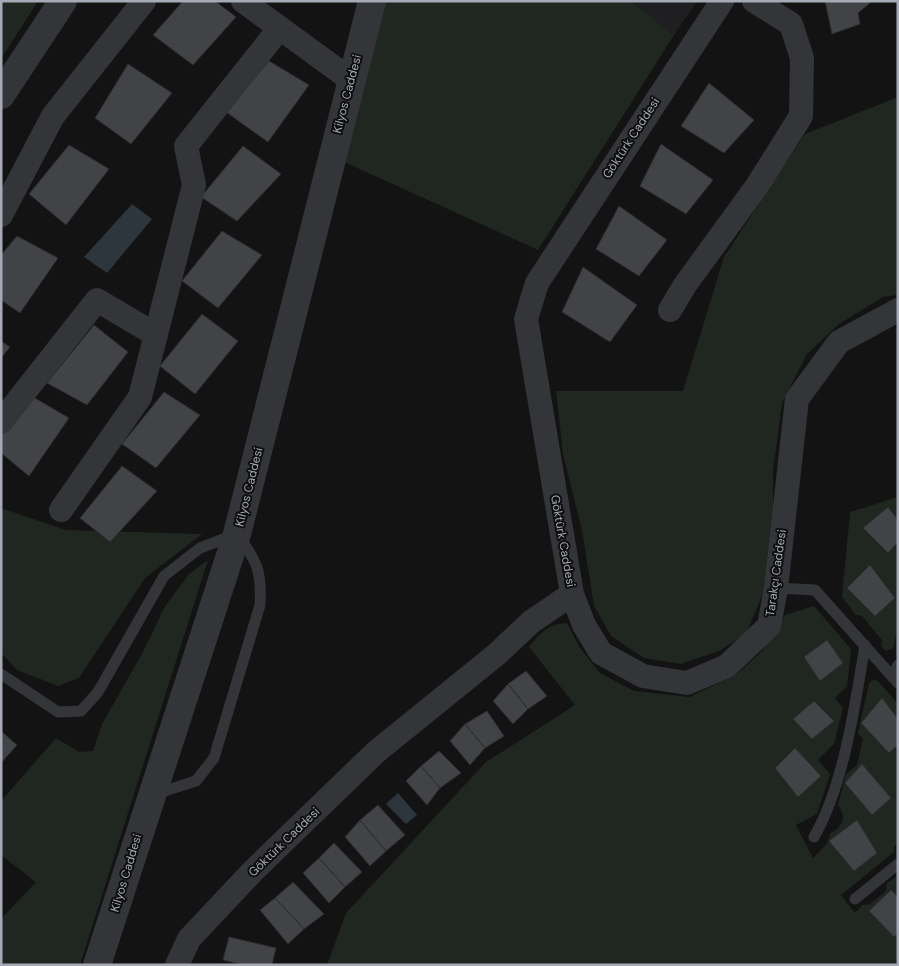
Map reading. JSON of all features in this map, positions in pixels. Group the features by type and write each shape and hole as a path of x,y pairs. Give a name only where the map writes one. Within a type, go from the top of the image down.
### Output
{"street":[{"path":"1,95 63,1"},
{"path":"1,215 53,116 144,1"},
{"path":"243,1 351,80"},
{"name":"Kilyos Caddesi","path":"97,965 150,795 237,534 372,1"},
{"name":"Göktürk Caddesi","path":"176,965 188,939 252,872 376,752 497,654 531,622 572,594 526,320 537,282 722,1"},
{"path":"670,310 684,285 757,186 801,116 802,58 791,24 782,10 754,1"},
{"path":"61,510 140,397 194,186 186,146 279,28"},
{"path":"1,422 97,300 156,335"},
{"name":"Tarakçı Caddesi","path":"572,594 584,625 600,652 643,676 687,683 727,666 769,626 776,588 797,399 839,342 898,310"}],"lane":[{"path":"1,674 58,712 81,711 98,692 164,576 200,548 237,534 253,556 262,579 260,605 214,758 196,781 150,795"},
{"path":"776,588 815,590 895,680"},
{"path":"814,837 826,816 847,743 865,645"},
{"path":"895,680 898,665"},
{"path":"855,899 898,864"}],"shaded area":[{"path":"1,1 38,1 1,59"},
{"path":"384,1 631,1 674,35 538,250 342,161"},
{"path":"631,1 697,1 674,35"},
{"path":"898,97 898,295 883,297 839,324 807,354 782,403 773,471 773,534 764,591 746,634 719,651 681,664 644,658 611,636 594,606 582,530 563,454 556,391 683,391 724,257 805,134"},
{"path":"132,204 152,219 107,273 84,257"},
{"path":"898,497 898,627 893,648 886,651 881,646 882,640 862,616 856,615 842,597 850,512"},
{"path":"1,508 66,530 202,534 145,578 79,678 58,686 17,670 1,653"},
{"path":"208,560 80,965 1,965 1,919 36,882 1,855 1,801 56,738 79,752 93,751 102,724 144,650 164,608 189,574"},
{"path":"814,606 851,649 847,686 835,698 843,708 834,744 818,760 830,774 817,814 796,825 813,858 826,845 831,833 841,824 843,817 838,805 846,774 857,765 863,739 858,733 869,683 873,680 878,681 898,704 898,843 894,846 894,852 841,895 855,913 862,905 870,904 886,891 887,883 898,876 898,961 893,965 327,965 346,913 486,762 575,705 529,647 545,630 555,625 567,623 580,648 600,673 634,691 690,697 737,674 762,651 785,615"},
{"path":"398,793 417,815 406,824 386,804"}],"building":[{"path":"183,1 215,1 236,17 193,65 153,35"},
{"path":"825,1 869,1 870,3 858,13 860,24 832,34"},
{"path":"269,61 309,85 268,142 226,112"},
{"path":"128,64 172,93 131,144 95,118"},
{"path":"709,83 754,120 724,153 681,126"},
{"path":"661,144 713,180 686,214 640,186"},
{"path":"69,145 109,169 66,225 29,194"},
{"path":"243,146 281,174 237,221 201,197"},
{"path":"619,206 667,240 639,276 596,249"},
{"path":"222,231 262,255 218,308 182,281"},
{"path":"17,236 58,258 20,313 1,300 1,255"},
{"path":"583,267 637,305 610,342 562,312"},
{"path":"202,314 238,341 195,394 160,366"},
{"path":"94,325 128,352 87,405 47,383"},
{"path":"1,341 10,347 1,358"},
{"path":"164,392 200,415 156,468 122,444"},
{"path":"33,397 69,418 29,476 1,453 1,435"},
{"path":"122,466 157,491 110,542 80,518"},
{"path":"888,507 898,520 898,542 888,553 863,528"},
{"path":"870,565 895,598 875,616 847,588"},
{"path":"827,640 843,663 820,681 804,657"},
{"path":"526,671 547,696 528,709 508,684"},
{"path":"508,684 528,709 513,724 493,701"},
{"path":"882,698 898,719 898,745 889,753 861,723"},
{"path":"814,701 834,721 812,739 793,719"},
{"path":"487,711 504,736 485,748 465,724"},
{"path":"465,724 485,748 470,765 450,741"},
{"path":"1,731 17,745 1,763"},
{"path":"795,748 821,776 798,797 775,768"},
{"path":"439,751 461,773 440,788 421,766"},
{"path":"862,764 891,798 872,815 845,783"},
{"path":"421,766 440,788 427,805 406,781"},
{"path":"378,805 405,835 386,851 360,820"},
{"path":"360,820 386,851 370,866 345,837"},
{"path":"857,820 877,853 854,871 829,841"},
{"path":"334,843 362,872 345,887 319,858"},
{"path":"319,858 345,887 329,903 303,873"},
{"path":"293,882 324,914 304,929 275,898"},
{"path":"891,890 898,897 898,933 894,937 869,911"},
{"path":"275,898 304,929 288,944 260,910"},
{"path":"229,937 276,948 272,965 244,965 223,960"}]}
